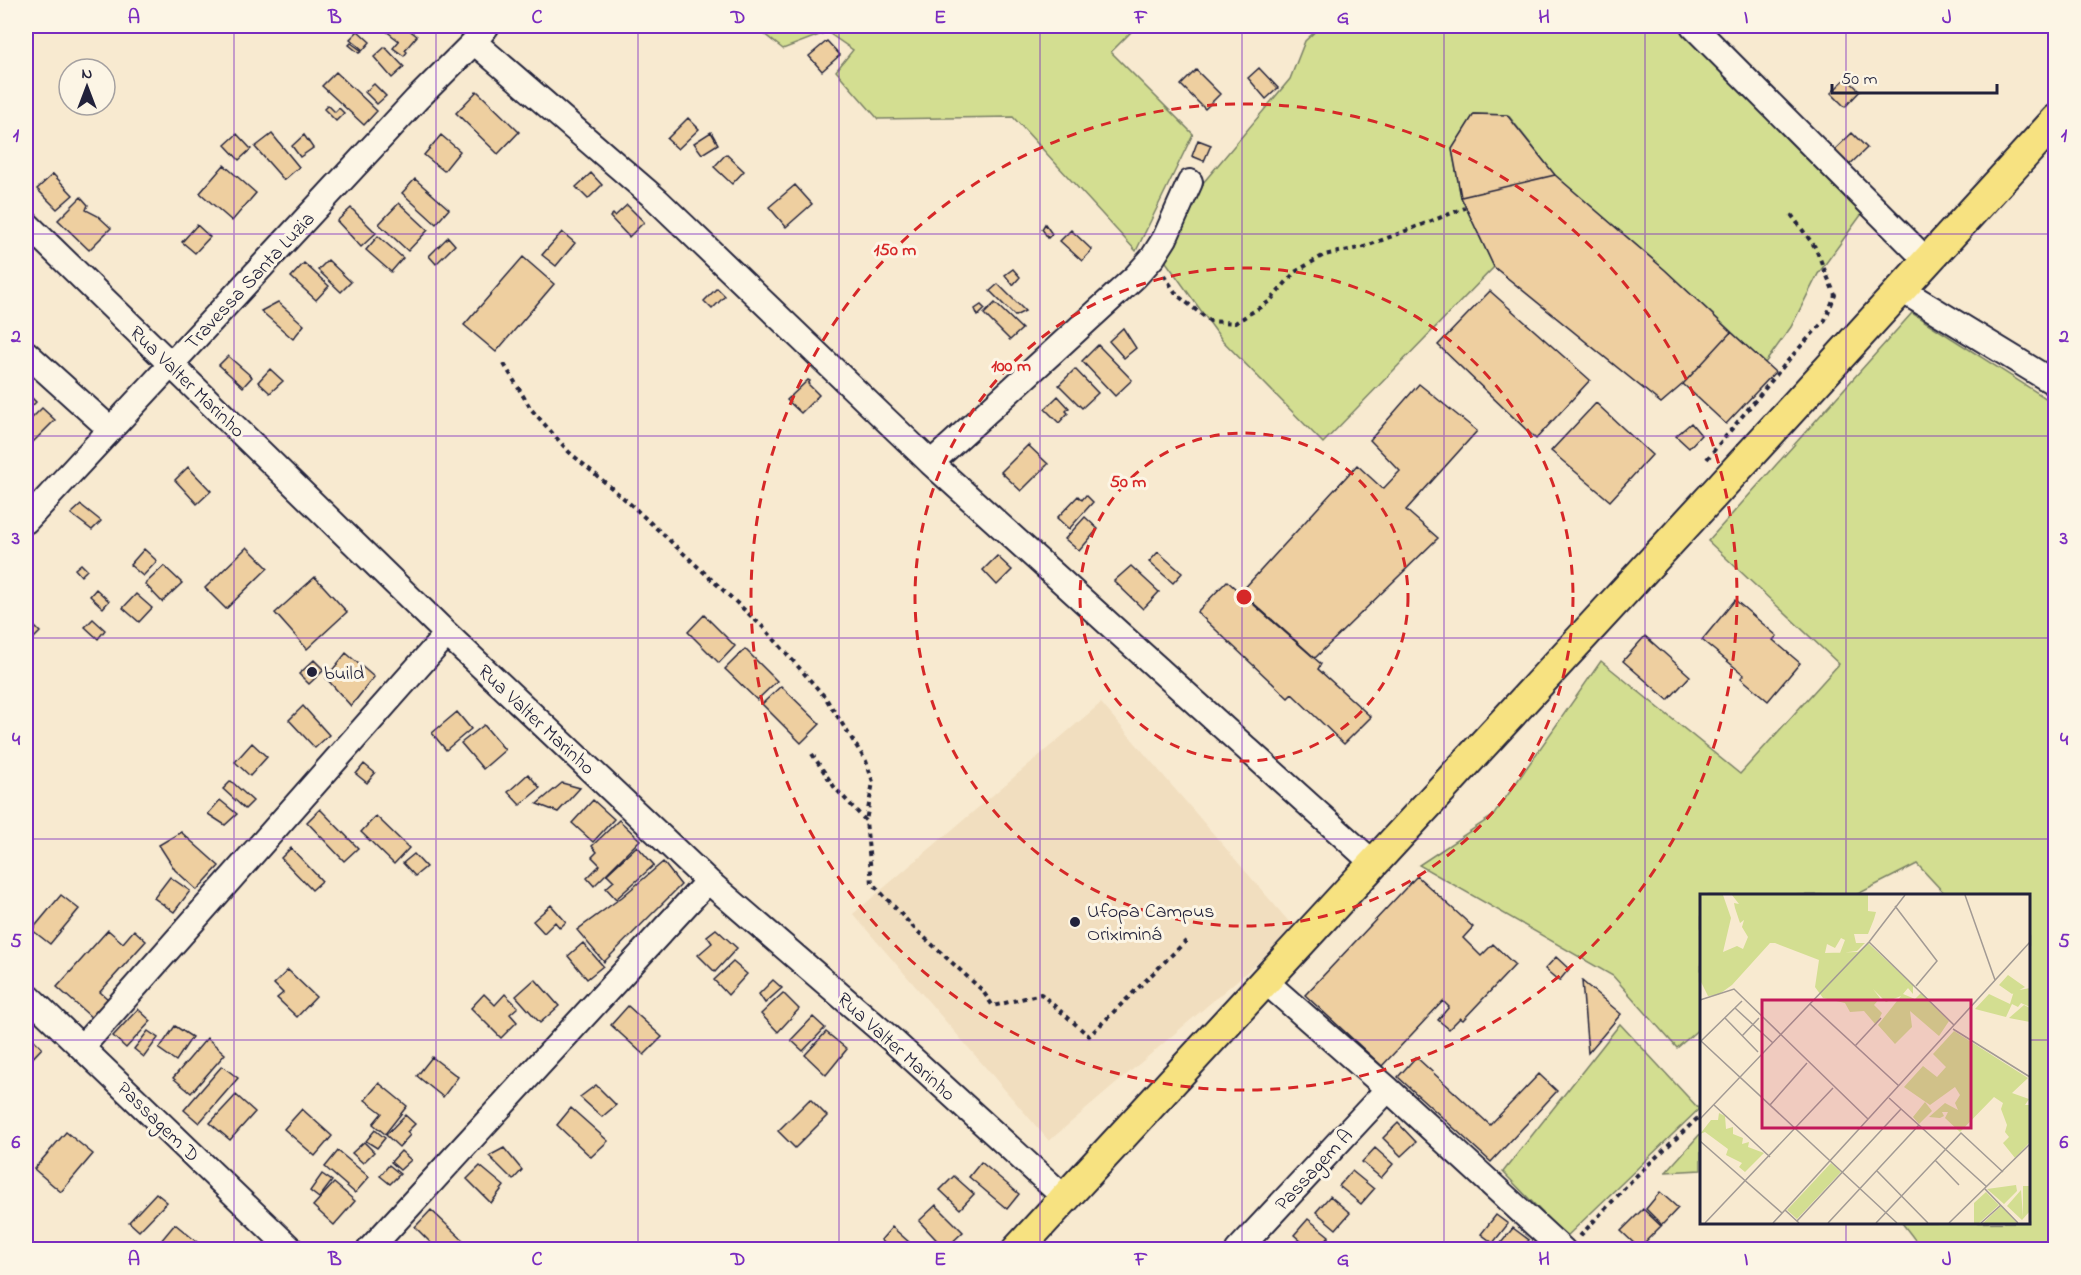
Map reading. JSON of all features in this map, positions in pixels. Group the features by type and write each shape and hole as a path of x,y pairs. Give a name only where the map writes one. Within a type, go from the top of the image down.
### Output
{"main road":[{"path":"1017,1250 2055,120"}],"street":[{"path":"1693,26 1926,260"},
{"path":"481,34 931,463 1372,862"},
{"name":"Travessa Santa Luzia","path":"26,521 416,100 481,34"},
{"path":"931,463 1135,277 1153,257 1165,238 1190,182"},
{"name":"Rua Valter Marinho","path":"26,223 447,634 708,881 892,1040 1065,1198"},
{"path":"1900,289 2055,384"},
{"path":"26,353 110,429"},
{"path":"82,1047 447,634"},
{"path":"369,1250 708,881"},
{"path":"1265,981 1568,1246"},
{"name":"Passagem D","path":"26,994 291,1250"},
{"name":"Passagem A","path":"1238,1250 1388,1089"}],"path":[{"path":"1153,257 1185,302 1210,321 1235,323 1270,302 1295,272 1324,255 1364,247 1465,208"},
{"path":"1707,459 1791,357 1825,320 1834,295 1815,247 1790,213"},
{"path":"504,364 531,409 569,452 627,501 765,629 825,697 866,761 873,782 866,821 872,883 915,929 982,990 993,1006 1041,994 1089,1036 1186,941"},
{"path":"812,754 835,788 866,821"},
{"path":"1568,1246 1700,1115"},
{"path":"2052,1250 2055,1245"}],"shaded area":[{"name":"Ufopa Campus Oriximiná","path":"1101,703 1296,930 1049,1141 853,914"}],"green space":[{"path":"754,26 1137,26 1111,52 1193,134 1136,251 1013,117 878,119 836,71 853,50 827,32 783,49"},
{"path":"1321,26 1683,26 1864,211 1818,274 1791,327 1765,363 1665,270 1555,175 1508,115 1474,114 1452,150 1461,197 1494,267 1323,443 1222,340 1161,255 1203,183 1290,79 1305,41"},
{"path":"1912,313 2055,404 2056,1233 2040,1249 1922,1249 1903,1224 2030,1224 2030,894 1945,894 1917,864 1858,894 1700,894 1700,1028 1677,1048 1613,976 1419,865 1493,816 1601,661 1740,774 1839,664 1708,541"},
{"path":"1620,1024 1699,1109 1566,1237 1503,1172"},
{"path":"1700,1134 1700,1170 1666,1172"}],"building":[{"path":"382,26 404,26 417,36 405,50 407,52 404,56 393,48 399,41"},
{"path":"358,31 370,42 363,50 350,39"},
{"path":"827,41 840,55 822,71 809,56"},
{"path":"351,43 362,51 359,53 349,45"},
{"path":"385,47 404,67 392,78 374,57"},
{"path":"1259,68 1278,88 1266,99 1248,78"},
{"path":"1196,70 1220,94 1205,109 1181,85"},
{"path":"336,72 377,111 364,125 322,86"},
{"path":"1846,78 1860,91 1845,107 1831,93"},
{"path":"374,84 386,96 377,104 365,92"},
{"path":"477,91 519,132 498,154 456,113"},
{"path":"328,105 335,112 339,108 344,113 336,121 324,109"},
{"path":"1474,114 1507,115 1555,175 1461,197 1452,149"},
{"path":"688,118 699,129 678,149 667,139"},
{"path":"711,132 718,144 702,154 694,143"},
{"path":"1852,133 1867,148 1845,169 1831,153"},
{"path":"237,134 251,149 239,160 225,145"},
{"path":"272,134 299,167 284,180 255,147"},
{"path":"304,135 313,148 300,157 292,146"},
{"path":"441,135 460,151 444,171 424,155"},
{"path":"1198,140 1211,145 1204,161 1192,156"},
{"path":"726,154 744,171 732,184 714,167"},
{"path":"224,165 256,193 232,221 200,193"},
{"path":"591,173 602,185 588,199 576,187"},
{"path":"53,174 73,195 57,209 37,189"},
{"path":"1555,175 1665,270 1731,332 1683,384 1661,403 1494,267 1461,197"},
{"path":"415,179 449,209 436,224 402,193"},
{"path":"795,185 812,204 786,227 769,207"},
{"path":"81,197 88,205 86,210 98,216 111,228 89,250 58,220"},
{"path":"399,203 428,230 408,251 379,224"},
{"path":"627,205 644,222 629,237 610,217 613,214 615,216"},
{"path":"351,208 376,233 361,247 337,221"},
{"path":"1045,224 1052,234 1048,238 1042,229"},
{"path":"197,225 210,237 195,253 182,242"},
{"path":"1071,230 1092,250 1082,261 1060,241"},
{"path":"562,232 575,243 556,266 542,255"},
{"path":"378,236 403,258 391,272 366,250"},
{"path":"448,237 455,245 436,264 429,256"},
{"path":"523,257 554,284 496,352 464,325"},
{"path":"328,260 351,282 341,292 318,270"},
{"path":"304,263 329,286 316,300 291,277"},
{"path":"1013,269 1020,277 1013,285 1005,275"},
{"path":"998,284 1025,311 1015,316 990,291"},
{"path":"717,288 725,296 712,309 704,301"},
{"path":"1490,291 1590,380 1536,439 1438,345"},
{"path":"278,302 304,325 293,339 261,311"},
{"path":"995,303 1022,329 1010,340 984,314"},
{"path":"981,305 985,309 978,316 975,309"},
{"path":"1123,328 1136,348 1124,358 1109,341"},
{"path":"1731,332 1775,372 1726,424 1683,384"},
{"path":"1098,345 1132,380 1115,396 1082,361"},
{"path":"228,356 252,377 243,387 219,365"},
{"path":"270,369 283,381 270,393 258,382"},
{"path":"1075,369 1098,393 1082,408 1059,385"},
{"path":"808,380 810,381 808,384 819,395 801,413 787,400"},
{"path":"1419,384 1477,431 1406,510 1438,538 1315,658 1241,592 1357,465 1383,489 1400,471 1370,440"},
{"path":"26,392 36,402 26,412"},
{"path":"1058,396 1069,408 1066,411 1068,413 1059,423 1045,409"},
{"path":"1596,403 1652,455 1610,501 1551,451"},
{"path":"42,408 55,420 32,443 26,437 26,424"},
{"path":"1691,423 1701,435 1689,448 1676,436"},
{"path":"1028,445 1048,464 1021,491 1001,472"},
{"path":"188,467 211,491 197,504 175,480"},
{"path":"1086,495 1093,502 1069,529 1057,518 1078,496 1082,500"},
{"path":"81,505 101,521 92,530 71,514"},
{"path":"1085,517 1098,529 1079,551 1065,539"},
{"path":"247,547 268,568 226,609 205,588"},
{"path":"144,549 157,561 143,576 130,565"},
{"path":"1158,552 1182,573 1173,583 1149,562"},
{"path":"997,556 1012,570 997,585 983,570"},
{"path":"81,564 87,570 81,576 75,569"},
{"path":"164,566 182,583 162,602 145,584"},
{"path":"1131,566 1159,592 1143,609 1114,581"},
{"path":"315,577 347,612 307,649 275,613"},
{"path":"1227,581 1321,664 1318,669 1371,717 1344,744 1292,694 1288,698 1197,612"},
{"path":"96,589 109,601 103,608 90,596"},
{"path":"136,594 152,608 139,622 123,608"},
{"path":"1735,600 1777,636 1773,640 1800,663 1768,701 1741,678 1744,675 1702,640"},
{"path":"704,615 735,646 719,663 688,632"},
{"path":"26,618 40,632 31,641 26,636"},
{"path":"93,619 105,630 98,639 85,627"},
{"path":"1645,636 1690,676 1668,700 1623,661"},
{"path":"745,649 777,681 757,700 725,669"},
{"path":"346,653 374,677 351,706 326,678"},
{"name":"build","path":"314,660 324,670 309,684 299,674"},
{"path":"781,686 820,724 801,743 762,704"},
{"path":"303,706 329,735 315,748 289,720"},
{"path":"457,712 471,729 446,750 432,733"},
{"path":"484,725 505,750 483,769 461,743"},
{"path":"252,743 267,757 250,776 235,762"},
{"path":"364,764 375,773 367,783 356,774"},
{"path":"528,774 540,788 520,805 508,792"},
{"path":"231,781 253,801 245,809 223,789"},
{"path":"562,783 580,788 558,812 537,804"},
{"path":"220,800 237,814 225,825 208,814"},
{"path":"593,800 614,819 593,842 572,823"},
{"path":"320,809 358,848 344,861 307,822"},
{"path":"376,816 409,848 394,864 361,832"},
{"path":"619,820 640,840 594,886 587,878 600,865 592,857 597,852 592,846"},
{"path":"181,832 219,866 197,890 175,870 159,845"},
{"path":"637,846 654,865 616,899 606,888 614,881 607,874"},
{"path":"291,848 322,881 312,890 281,858"},
{"path":"414,854 426,867 415,876 403,863"},
{"path":"663,862 681,885 604,962 577,930 622,897"},
{"path":"1417,876 1473,927 1463,938 1481,956 1493,944 1515,965 1463,1020 1460,1018 1449,1029 1438,1020 1449,1007 1443,1001 1382,1066 1305,995"},
{"path":"170,877 190,891 174,912 154,898"},
{"path":"61,895 79,909 50,944 32,930"},
{"path":"551,905 566,922 560,928 555,922 544,933 533,921"},
{"path":"716,929 737,948 715,972 698,955 712,943 707,936"},
{"path":"108,930 123,943 134,930 146,941 100,992 108,999 92,1018 57,987"},
{"path":"583,943 603,966 587,979 568,956"},
{"path":"1556,957 1569,969 1559,981 1545,969"},
{"path":"733,962 747,974 728,995 714,980"},
{"path":"288,970 316,997 297,1017 277,998 283,993 274,984"},
{"path":"535,979 559,1006 540,1023 516,996"},
{"path":"773,980 782,988 765,1003 759,994"},
{"path":"1582,981 1621,1014 1588,1053"},
{"path":"783,993 799,1009 778,1032 761,1014"},
{"path":"484,994 495,1005 505,994 518,1007 510,1014 517,1022 501,1038 471,1008"},
{"path":"628,1006 662,1037 644,1055 611,1025"},
{"path":"138,1009 151,1021 126,1048 113,1036"},
{"path":"813,1017 825,1028 803,1051 791,1040"},
{"path":"175,1026 192,1037 176,1061 159,1049"},
{"path":"148,1031 158,1038 144,1057 134,1049"},
{"path":"26,1032 42,1048 26,1065"},
{"path":"826,1032 847,1049 826,1075 805,1055"},
{"path":"207,1038 225,1054 191,1093 173,1078"},
{"path":"432,1057 458,1077 443,1097 417,1076"},
{"path":"1416,1057 1490,1125 1539,1074 1557,1091 1491,1162 1398,1077"},
{"path":"222,1066 238,1078 199,1123 184,1110"},
{"path":"379,1083 407,1106 385,1134 373,1124 382,1113 365,1100"},
{"path":"596,1085 616,1105 602,1117 580,1097"},
{"path":"236,1095 255,1112 230,1140 210,1123"},
{"path":"810,1099 827,1116 795,1148 778,1131"},
{"path":"571,1108 608,1141 591,1157 557,1125"},
{"path":"302,1109 332,1136 315,1156 284,1129"},
{"path":"405,1115 415,1124 407,1132 410,1135 399,1147 386,1135"},
{"path":"1398,1123 1416,1142 1401,1156 1383,1138"},
{"path":"375,1130 385,1138 377,1148 366,1141"},
{"path":"66,1132 93,1154 61,1192 34,1169"},
{"path":"364,1142 374,1152 363,1163 352,1153"},
{"path":"504,1148 522,1170 513,1180 489,1156"},
{"path":"1375,1148 1393,1164 1381,1178 1362,1162"},
{"path":"338,1151 369,1177 355,1193 325,1167"},
{"path":"401,1151 411,1160 400,1170 391,1162"},
{"path":"981,1162 1019,1194 1007,1209 969,1177"},
{"path":"389,1165 400,1174 390,1184 380,1176"},
{"path":"480,1166 504,1186 491,1203 467,1179"},
{"path":"1352,1171 1374,1189 1361,1204 1339,1186"},
{"path":"322,1174 332,1181 319,1198 310,1191"},
{"path":"954,1176 974,1194 960,1209 940,1190"},
{"path":"334,1183 355,1201 334,1225 313,1206"},
{"path":"1660,1192 1678,1208 1662,1225 1646,1209"},
{"path":"156,1193 167,1202 139,1231 129,1222"},
{"path":"1330,1196 1350,1213 1336,1229 1316,1212"},
{"path":"936,1205 963,1232 945,1249 919,1221"},
{"path":"1643,1209 1661,1226 1639,1248 1621,1231"},
{"path":"431,1210 466,1243 460,1250 438,1250 415,1227"},
{"path":"1496,1215 1508,1224 1493,1243 1481,1234"},
{"path":"1308,1219 1329,1236 1318,1250 1311,1250 1294,1235"},
{"path":"175,1224 198,1243 193,1250 156,1250 155,1248"},
{"path":"892,1227 918,1250 892,1250 881,1240"},
{"path":"1513,1228 1529,1240 1521,1250 1498,1250 1497,1248"},
{"path":"1286,1243 1295,1250 1281,1250"}],"place":[{"name":"build","path":"312,672"},
{"name":"Ufopa Campus Oriximiná","path":"1075,922"}]}
